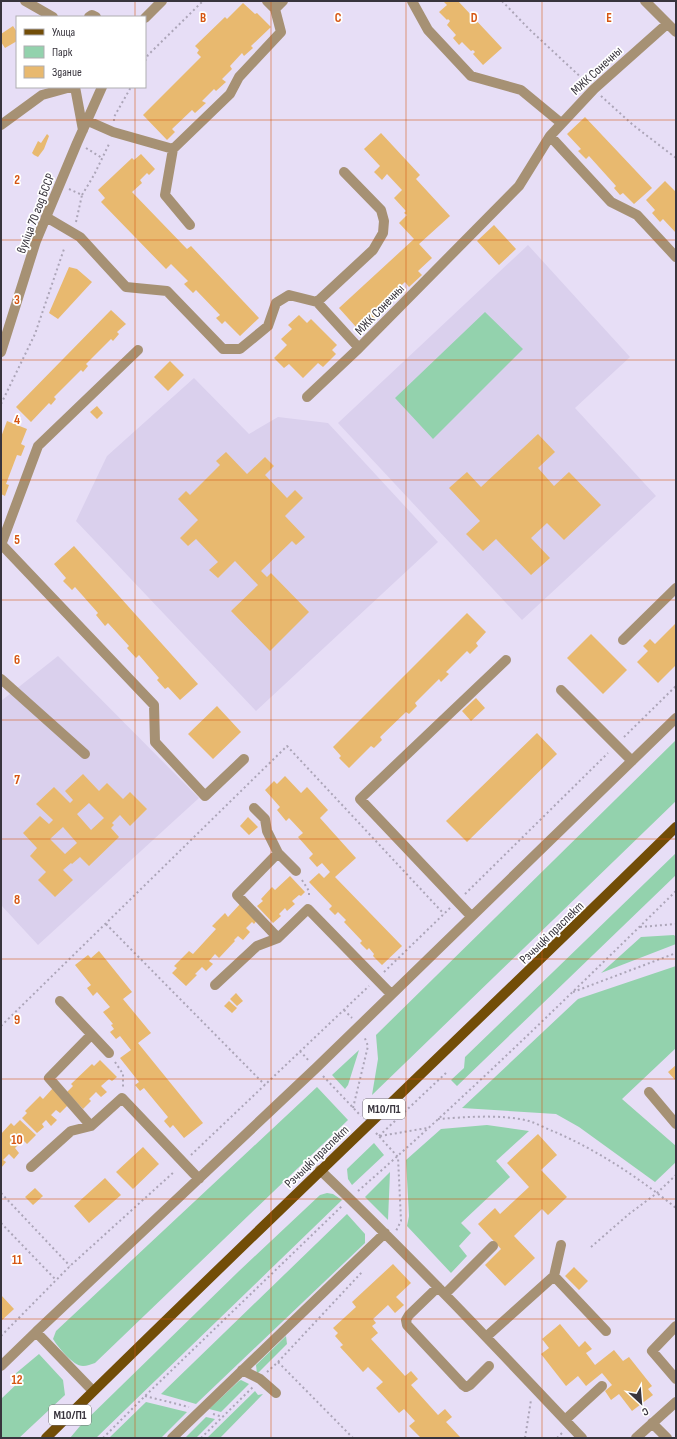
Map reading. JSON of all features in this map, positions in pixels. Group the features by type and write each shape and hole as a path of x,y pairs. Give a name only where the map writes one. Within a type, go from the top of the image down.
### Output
{"main road":[{"name":"Рэчыцкі праспект","path":"46,1438 320,1170 520,980 676,827"}],"street":[{"path":"26,1 51,16"},
{"path":"146,17 162,1"},
{"path":"190,225 165,195 173,149 230,94 239,77 281,32 275,8 267,1"},
{"path":"275,8 284,1"},
{"path":"412,1 428,30 471,76 521,90 561,123"},
{"path":"645,1 676,32"},
{"name":"МЖК Сонечны","path":"317,302 359,348 519,186 550,136 561,123 594,89 667,24"},
{"path":"1,125 42,95 67,88"},
{"path":"75,88 85,125 173,149"},
{"name":"вуліца 70 год БССР","path":"1,352 36,242 102,88"},
{"path":"550,136 611,202 637,214 676,257"},
{"path":"46,217 80,237 126,287 167,291 223,349 240,350 268,326 276,303 289,295 317,302 373,250 383,232 384,221 381,210 344,172"},
{"path":"307,397 359,348"},
{"path":"138,350 38,446 1,544 154,705 155,742 205,796 244,759"},
{"path":"622,640 676,588"},
{"path":"471,916 360,800 506,660"},
{"path":"1,679 85,754"},
{"path":"561,690 632,762"},
{"path":"2,1362 36,1332 316,1068 359,1024 676,718"},
{"path":"254,808 265,819 267,831 278,853 296,871"},
{"path":"278,853 237,895 278,938"},
{"path":"215,985 257,946 278,938 308,909 391,994"},
{"path":"60,1001 109,1053"},
{"path":"91,1035 49,1078 91,1126"},
{"path":"649,1092 676,1124"},
{"path":"31,1167 71,1131 91,1126 122,1098 199,1179"},
{"path":"320,1170 441,1290 582,1438"},
{"path":"172,1438 385,1233"},
{"path":"486,1337 554,1276 561,1245"},
{"path":"489,1366 470,1386 466,1387 407,1325 406,1320 409,1315 493,1246"},
{"path":"554,1276 606,1331"},
{"path":"676,1326 652,1351 676,1379"},
{"path":"36,1332 93,1391"},
{"path":"242,1370 260,1379 276,1393"},
{"path":"565,1420 602,1386"},
{"path":"636,1438 676,1402"},
{"path":"652,1423 667,1438"}],"path":[{"path":"146,59 148,55 203,1"},
{"path":"81,227 76,222 82,195 110,142 114,117 130,88"},
{"path":"77,143 102,158"},
{"path":"60,184 82,195"},
{"path":"1,404 35,334 64,249"},
{"path":"1,1336 70,1266 183,1163 457,902 676,686"},
{"path":"1,1026 287,746 444,914"},
{"path":"296,871 309,891 308,909"},
{"path":"103,1438 350,1199 398,1157 676,891"},
{"path":"106,924 265,1085"},
{"path":"639,927 676,924"},
{"path":"572,992 676,953"},
{"path":"344,1010 359,1024 368,1046 353,1108"},
{"path":"300,1051 398,1157"},
{"path":"109,1053 123,1074 122,1098"},
{"path":"379,1136 447,1072"},
{"path":"438,1119 480,1117 503,1118 529,1122 572,1140 619,1166 676,1208"},
{"path":"379,1136 428,1128"},
{"path":"591,1248 629,1214 657,1193 676,1175"},
{"path":"1,1192 70,1266"},
{"path":"1,1223 56,1280"},
{"path":"525,1438 533,1386"},
{"path":"145,1396 223,1417"},
{"path":"557,1438 562,1433"}],"shaded area":[{"path":"528,245 630,357 575,408 656,496 522,620 338,423"},
{"path":"194,378 249,434 278,417 328,423 438,542 256,711 76,521 107,456"},
{"path":"58,656 199,798 38,945 1,905 1,701"}],"green space":[{"path":"485,312 523,349 433,439 395,398"},
{"path":"676,740 676,801 372,1095 378,1059 376,1035"},
{"path":"676,853 676,875 457,1086 451,1080 464,1068 465,1057"},
{"path":"674,935 676,937 676,944 601,973 641,937"},
{"path":"676,966 676,1048 622,1099 676,1146 676,1162 655,1182 579,1127 556,1114 462,1108 578,999"},
{"path":"359,1050 348,1085 345,1089 332,1075"},
{"path":"317,1087 348,1120 95,1363 83,1366 70,1360 53,1339 56,1331"},
{"path":"487,1125 529,1131 496,1161 510,1177 461,1223 471,1233 459,1246 467,1256 451,1273 407,1226 409,1216 406,1160 441,1129"},
{"path":"374,1143 384,1155 352,1185 348,1179 347,1169"},
{"path":"390,1172 388,1220 365,1197"},
{"path":"327,1193 333,1194 342,1200 96,1438 70,1438 80,1426 238,1272 320,1195"},
{"path":"347,1214 365,1234 365,1243 196,1404 161,1394"},
{"path":"286,1336 287,1344 257,1374 256,1365"},
{"path":"39,1354 63,1380 65,1395 19,1438 1,1438 1,1399 21,1380 15,1374"},
{"path":"241,1380 249,1384 221,1412 209,1409 239,1381"},
{"path":"255,1391 258,1395 263,1394 220,1438 207,1438"},
{"path":"146,1402 187,1412 161,1438 109,1438"},
{"path":"206,1417 215,1419 196,1438 185,1438"}],"building":[{"path":"443,1 458,1 502,48 483,65 473,54 475,52 473,50 471,51 462,42 459,45 453,38 456,35 447,25 450,21 439,12 447,5"},
{"path":"243,3 255,14 257,13 271,27 251,46 253,48 244,56 242,53 230,66 232,69 222,79 226,82 216,91 214,89 202,101 206,103 195,113 192,110 172,129 175,132 167,140 143,115 201,57 197,53 199,50 195,46 225,17 227,19"},
{"path":"13,26 16,30 16,42 5,48 1,42 1,34"},
{"path":"585,117 652,188 634,204 623,193 620,195 614,188 616,186 589,156 586,159 578,151 581,149 567,134"},
{"path":"381,133 420,175 416,179 450,216 419,244 432,258 418,271 422,275 409,287 405,282 381,305 385,309 373,320 369,315 356,327 339,308 414,239 399,223 407,215 404,213 406,211 394,198 402,190 387,174 382,180 374,172 380,166 364,149"},
{"path":"47,134 49,136 44,149 38,157 34,155 32,153 38,141 41,143"},
{"path":"141,154 155,169 149,175 147,173 140,180 142,183 132,192 187,249 191,246 259,318 240,336 225,321 222,324 216,318 220,315 196,290 193,293 184,284 188,281 171,264 166,269 101,202 105,198 98,190 132,158 134,160"},
{"path":"665,181 676,192 676,233 663,219 660,222 652,213 655,210 646,200"},
{"path":"494,225 516,249 499,265 477,241"},
{"path":"69,267 77,269 92,282 58,319 49,313"},
{"path":"111,310 126,324 117,332 119,334 113,341 111,339 86,364 88,366 83,372 81,370 54,397 56,399 51,405 49,403 31,422 16,407"},
{"path":"299,315 307,323 311,319 337,345 332,350 336,354 323,367 318,363 303,378 289,364 284,368 274,358 287,345 281,339 292,329 288,325"},
{"path":"170,361 184,375 168,391 154,377"},
{"path":"97,406 103,413 97,419 90,412"},
{"path":"7,421 27,429 21,444 25,446 21,456 17,455 6,484 9,485 5,496 1,494 1,437"},
{"path":"538,434 555,452 538,468 554,486 569,472 601,505 564,540 547,523 531,538 550,558 531,575 496,539 483,551 466,534 480,521 449,488 467,472 481,487"},
{"path":"226,452 247,474 265,457 274,466 265,475 287,498 295,490 303,498 285,516 305,537 296,545 292,541 261,571 267,577 271,573 309,612 270,651 231,611 258,585 235,561 218,578 209,570 218,562 196,539 188,546 180,538 198,520 178,499 186,491 190,495 220,465 216,461"},
{"path":"74,546 198,684 180,700 168,687 165,689 157,680 159,678 139,655 136,658 127,648 129,646 108,623 105,626 96,615 98,613 75,587 72,590 63,581 66,578 54,564"},
{"path":"467,613 486,632 476,643 478,646 470,654 467,651 446,672 449,674 441,682 439,679 415,703 417,706 409,714 406,712 380,737 382,740 374,748 371,746 349,768 339,758 341,756 333,747"},
{"path":"676,623 676,665 658,683 637,662 648,651 643,646 650,639 655,644"},
{"path":"591,634 627,670 603,694 567,658"},
{"path":"476,698 485,708 471,721 462,711"},
{"path":"217,706 241,732 213,759 188,734"},
{"path":"537,733 557,754 467,842 446,821"},
{"path":"83,774 99,791 107,783 123,799 130,792 147,809 130,826 120,815 112,823 114,825 111,828 119,837 89,866 80,857 63,870 73,880 55,897 38,880 46,872 30,856 37,848 23,833 40,816 49,824 53,820 36,804 54,787 70,803 73,800 65,791","holes":["89,803 104,818 91,830 77,814","63,827 77,843 65,854 50,839"]},
{"path":"285,776 301,793 307,787 328,810 320,818 356,858 335,877 402,946 382,965 373,956 374,954 369,948 367,950 360,943 362,941 344,922 346,920 338,912 335,915 329,909 332,906 309,882 319,873 324,878 330,872 322,863 317,867 309,858 313,854 298,837 303,833 289,818 286,821 277,810 280,807 265,790 274,781 277,784"},
{"path":"248,817 258,827 249,835 240,826"},
{"path":"290,876 305,892 292,901 295,904 287,911 285,908 279,914 281,916 273,923 257,906 263,901 261,899 272,887 275,890"},
{"path":"241,903 258,919 254,924 252,922 246,928 250,932 243,940 238,936 219,958 215,954 209,961 213,964 206,971 202,967 195,974 197,975 186,986 172,973 177,968 174,966 189,951 193,954 216,929 212,926 225,913 228,917"},
{"path":"99,951 132,992 123,999 151,1033 138,1043 203,1123 184,1138 173,1125 170,1128 164,1121 168,1117 144,1088 140,1091 135,1085 139,1082 120,1058 131,1050 120,1036 116,1039 110,1032 114,1029 111,1025 113,1024 103,1012 110,1007 97,992 93,996 87,988 91,985 75,965 88,955 91,958"},
{"path":"236,993 243,1001 237,1006 230,999"},
{"path":"229,1001 237,1008 232,1013 224,1006"},
{"path":"100,1060 117,1077 112,1081 109,1079 101,1086 107,1092 101,1097 96,1092 89,1099 91,1101 83,1109 67,1092 73,1086 71,1084 92,1064 94,1066"},
{"path":"676,1065 676,1081 668,1072"},
{"path":"53,1088 69,1104 60,1113 56,1110 51,1115 57,1120 51,1126 46,1120 42,1124 44,1127 37,1133 22,1118 27,1113 25,1111 40,1096 43,1099"},
{"path":"20,1120 36,1135 27,1144 23,1140 15,1148 19,1153 14,1159 9,1154 3,1160 6,1162 1,1168 1,1134 11,1123 14,1126"},
{"path":"538,1134 557,1155 541,1170 567,1197 548,1215 542,1209 514,1236 535,1258 505,1286 485,1265 501,1249 478,1224 495,1208 500,1214 529,1187 507,1163"},
{"path":"143,1147 159,1164 133,1189 116,1172"},
{"path":"105,1178 121,1195 89,1223 74,1206"},
{"path":"35,1188 43,1196 33,1205 25,1197"},
{"path":"393,1264 411,1283 396,1297 404,1305 395,1313 388,1305 373,1319 376,1323 372,1326 378,1333 371,1339 405,1376 411,1371 418,1379 411,1385 438,1415 445,1409 452,1417 446,1422 461,1438 421,1438 409,1426 415,1421 404,1409 399,1413 376,1388 383,1382 368,1367 363,1372 340,1347 343,1345 335,1336 338,1333 333,1328 356,1307 352,1302"},
{"path":"574,1267 588,1281 579,1290 565,1276"},
{"path":"1,1295 14,1309 1,1321"},
{"path":"560,1324 579,1347 585,1341 592,1349 586,1353 595,1365 614,1350 623,1361 629,1357 652,1386 648,1389 653,1395 632,1411 619,1394 611,1400 605,1391 612,1385 602,1373 586,1386 578,1376 566,1386 541,1354 549,1348 542,1339"}]}
